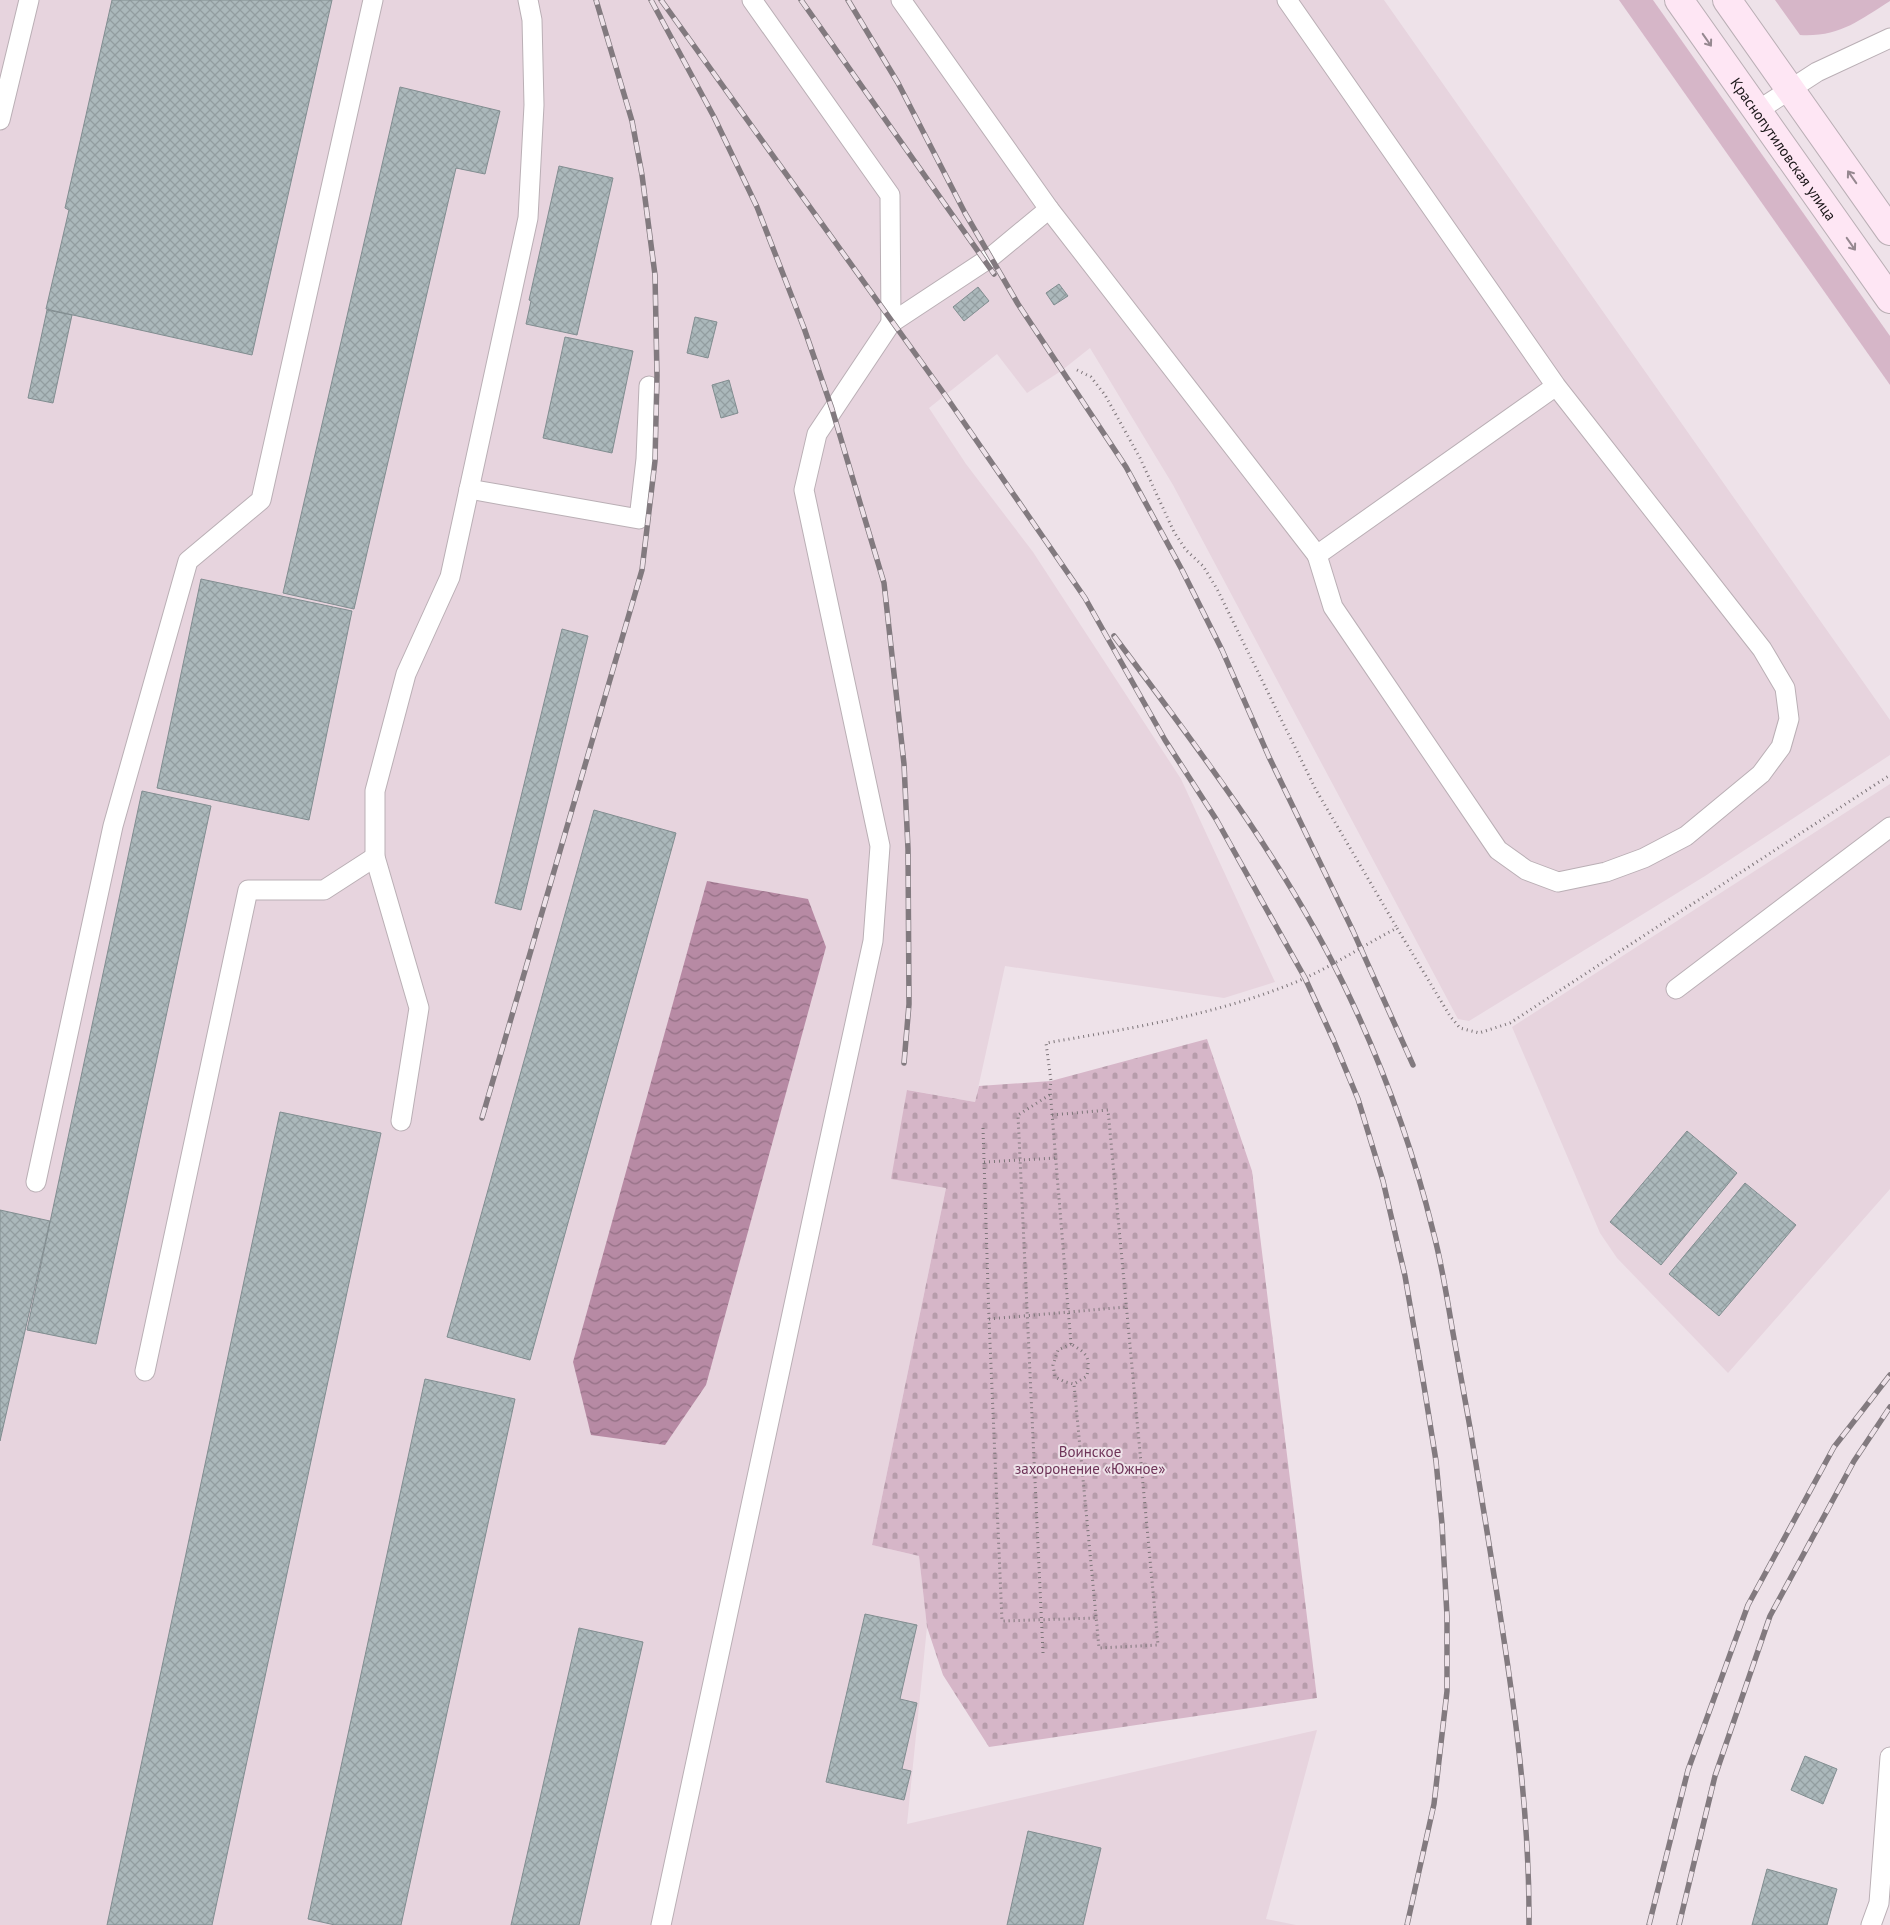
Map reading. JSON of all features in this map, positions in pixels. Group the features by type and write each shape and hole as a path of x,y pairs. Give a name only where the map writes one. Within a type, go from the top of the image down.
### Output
{"main road":[{"name":"Краснопутиловская улица","path":"1679,0 1890,299"},
{"path":"1727,0 1890,231"}],"lane":[{"path":"0,120 29,0"},
{"path":"36,1182 114,826 188,561 261,500 373,0"},
{"path":"401,1121 419,1008 374,857 375,791 406,674 450,577 528,218 534,105 532,20 528,0"},
{"path":"752,0 890,195 892,323"},
{"path":"901,0 1049,209 1317,555 1333,608 1498,850 1526,870 1558,882 1606,872 1644,858 1686,836 1761,774 1781,747 1789,719 1785,688 1762,649 1556,386 1287,0"},
{"path":"1757,111 1817,72 1890,38"},
{"path":"661,1925 816,1198 873,941 880,846 804,490 817,434 892,323 991,257 1049,209"},
{"path":"469,489 639,519 646,458 649,386"},
{"path":"1317,555 1556,386"},
{"path":"1676,989 1890,827"},
{"path":"145,1371 248,890 324,890 374,857"},
{"path":"1871,1925 1879,1903 1890,1757"}],"path":[{"path":"1077,370 1091,377 1105,395 1140,458 1174,532 1186,550 1203,566 1217,589 1316,790 1336,820 1397,928 1450,1016 1460,1028 1479,1033 1510,1023 1890,776"},
{"path":"1071,1344 1052,1115 1051,1080 1046,1043 1165,1022 1251,999 1305,978 1397,928"},
{"path":"1043,1653 1018,1115 1051,1094"},
{"path":"1052,1115 1108,1110 1158,1645 1099,1648 1074,1384"},
{"path":"983,1128 1002,1621 1096,1618"},
{"path":"984,1162 1056,1158"},
{"path":"989,1320 1126,1307"},
{"path":"1071,1344 1084,1351 1089,1361 1087,1376 1074,1384 1064,1382 1055,1377 1052,1365 1058,1350 1071,1344"}],"shaded area":[{"path":"0,0 1384,0 1890,720 1890,755 1705,876 1469,1021 1458,1019 1173,485 1090,348 1061,371 1027,393 997,354 929,408 966,464 1033,552 1181,779 1275,982 1224,998 1005,966 975,1102 908,1090 946,1188 872,1545 919,1556 927,1627 907,1824 1317,1730 1266,1919 1296,1925 0,1925"},
{"path":"1890,784 1890,1189 1728,1373 1617,1258 1600,1233 1512,1027"}],"green space":[{"path":"1619,0 1653,0 1890,336 1890,385"},
{"path":"1775,0 1890,1 1858,21 1838,30 1814,35 1800,35"},
{"name":"Воинское захоронение «Южное»","path":"1207,1039 1252,1171 1317,1698 989,1747 943,1675 927,1627 919,1556 872,1545 946,1188 891,1179 907,1090 975,1102 979,1086 1051,1081"}],"water":[{"path":"707,881 808,899 826,947 706,1385 665,1445 591,1435 573,1362"}],"building":[{"path":"112,0 332,0 252,355 46,309 69,210 65,208"},
{"path":"400,87 500,111 485,174 456,168 354,609 283,593"},
{"path":"559,166 613,178 577,335 526,324 531,301 529,300"},
{"path":"1059,284 1068,296 1054,305 1046,293"},
{"path":"978,287 989,301 964,321 953,307"},
{"path":"47,310 72,315 53,403 28,398"},
{"path":"695,317 717,322 708,358 687,353"},
{"path":"565,337 633,351 612,453 543,438"},
{"path":"729,380 738,413 721,418 712,385"},
{"path":"201,579 352,611 309,820 157,788"},
{"path":"562,629 588,636 521,910 495,903"},
{"path":"142,791 211,806 96,1344 27,1330"},
{"path":"594,810 676,833 530,1360 447,1337"},
{"path":"280,1112 381,1133 212,1925 107,1925"},
{"path":"1687,1131 1737,1173 1661,1265 1610,1222"},
{"path":"1745,1183 1796,1225 1719,1316 1669,1274"},
{"path":"0,1210 50,1221 0,1441"},
{"path":"425,1379 515,1399 401,1925 335,1925 308,1919"},
{"path":"865,1614 917,1625 900,1699 917,1703 902,1769 911,1771 904,1800 826,1782"},
{"path":"579,1628 643,1642 579,1925 511,1925"},
{"path":"1805,1756 1837,1769 1823,1804 1791,1790"},
{"path":"1028,1831 1101,1848 1083,1925 1007,1925"},
{"path":"1767,1869 1837,1889 1827,1925 1752,1925"}],"railway":[{"path":"482,1118 642,570 655,461 657,376 655,275 642,175 632,121 596,0"},
{"path":"651,0 714,117 757,207 804,328 832,409 884,583 904,764 908,849 909,1004 904,1063"},
{"path":"661,0 945,395 1085,598 1165,740 1216,819 1305,978 1358,1099 1383,1181 1405,1276 1436,1461 1442,1524 1447,1616 1447,1691 1434,1804 1407,1925"},
{"path":"801,0 994,274"},
{"path":"848,0 898,83 965,213 1018,304 1126,467 1182,570 1222,650 1269,757 1353,931 1413,1065"},
{"path":"1114,636 1243,813 1301,905 1328,953 1352,1002 1388,1086 1408,1144 1442,1269 1502,1624 1516,1724 1526,1825 1529,1925"},
{"path":"1649,1925 1688,1770 1748,1605 1834,1447 1890,1375"},
{"path":"1679,1925 1715,1776 1770,1616 1854,1461 1890,1407"}]}
